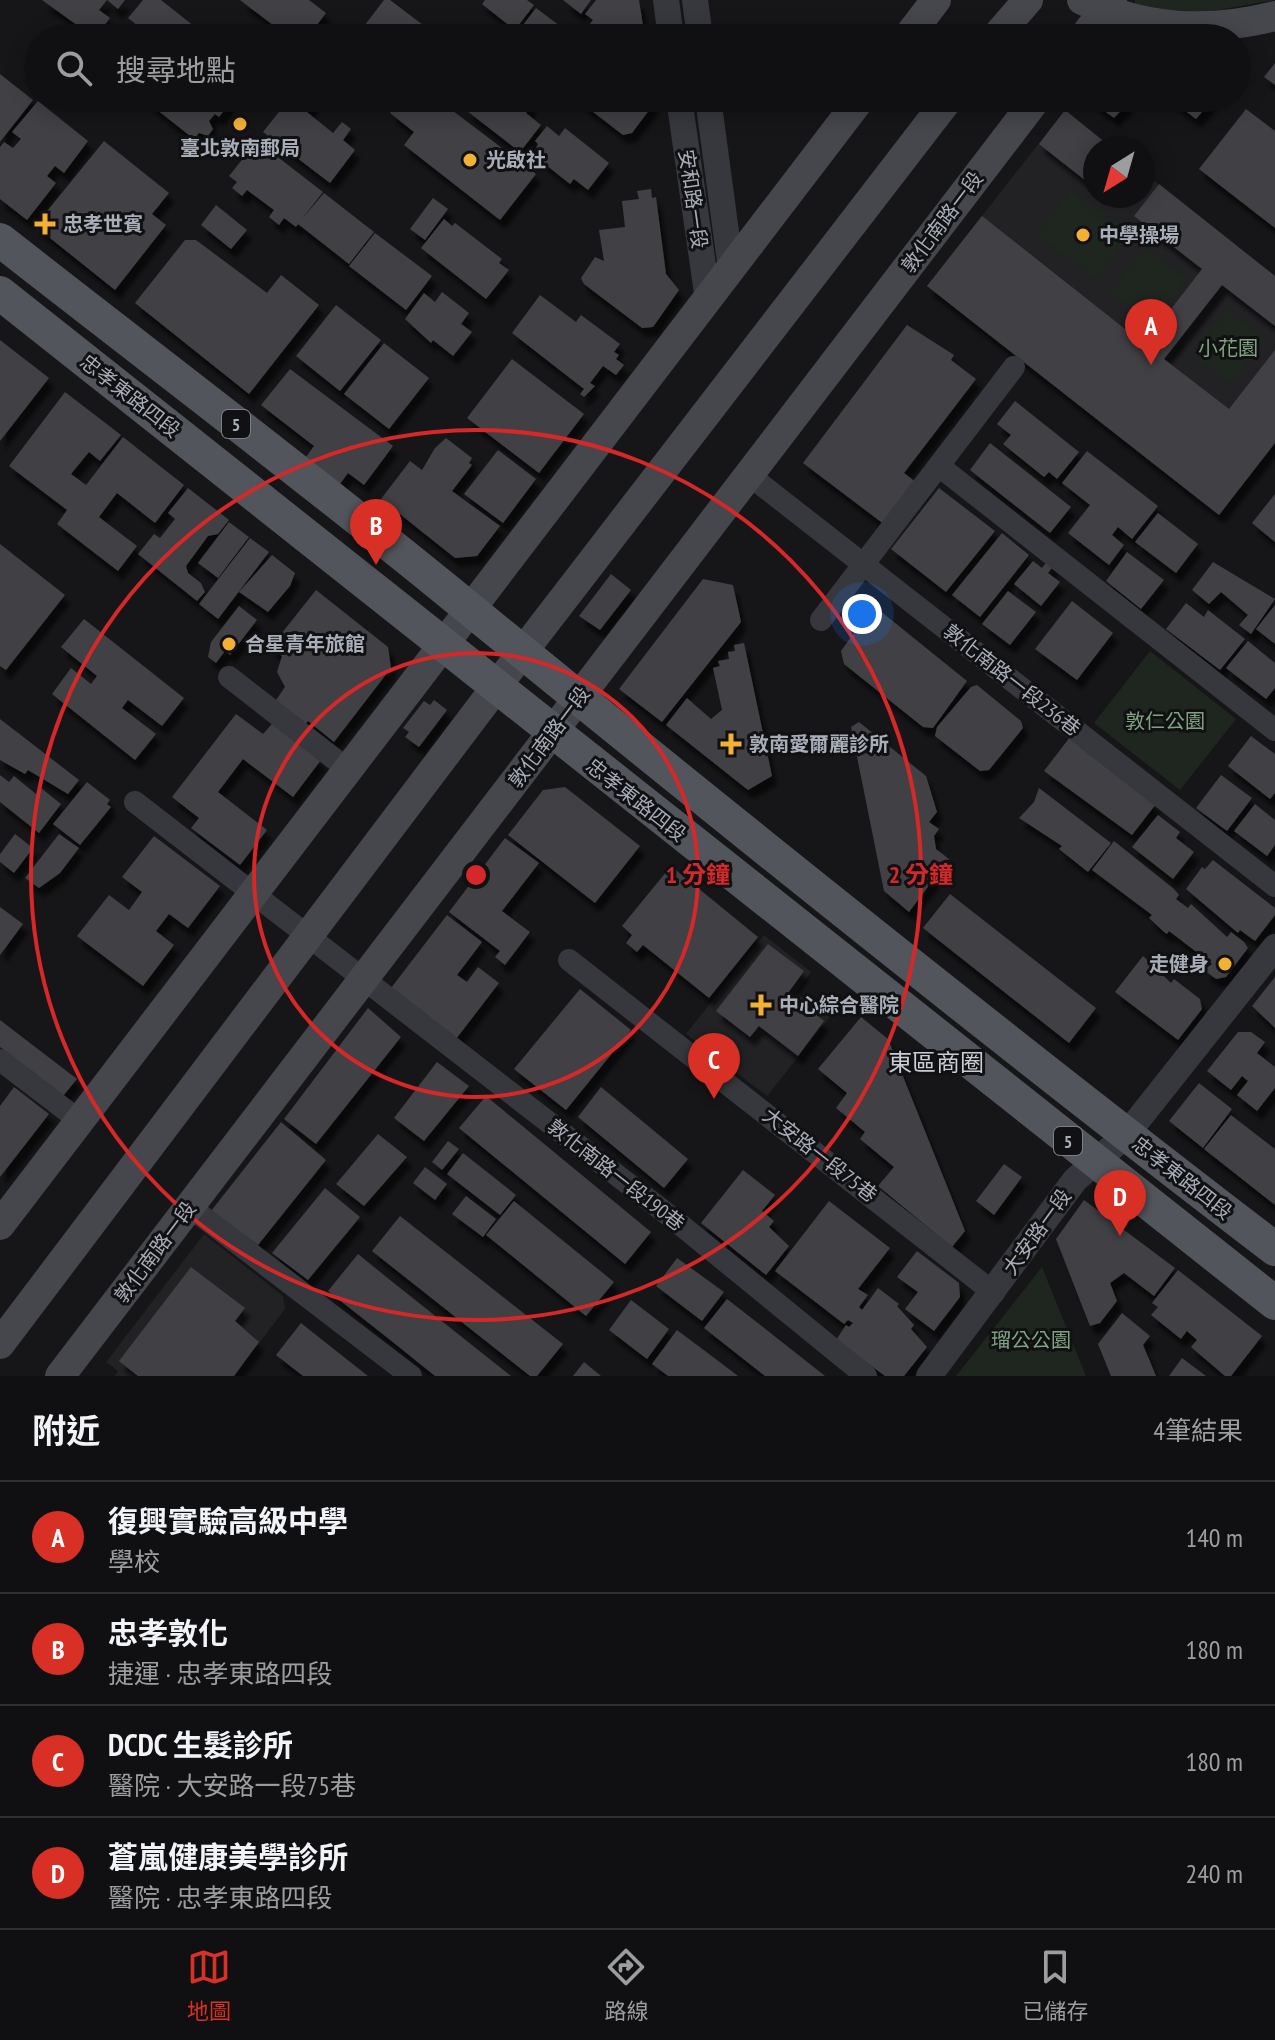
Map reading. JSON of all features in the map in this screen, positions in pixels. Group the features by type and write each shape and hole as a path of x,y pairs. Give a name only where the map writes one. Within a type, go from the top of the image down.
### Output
{"main road":[{"path":"918,24 936,0"},
{"path":"1006,24 1024,2"},
{"path":"1089,24 1099,3 1153,24"},
{"path":"1241,24 1275,16"},
{"path":"0,1225 346,768 444,646 850,112"},
{"path":"0,1344 495,688 938,112"},
{"name":"敦化南路一段","path":"60,1376 1026,112"},
{"name":"忠孝東路四段","path":"0,240 1126,1135 1275,1249"},
{"name":"忠孝東路四段","path":"0,293 552,734 1275,1303"}],"street":[{"path":"666,0 669,24"},
{"path":"695,0 698,24"},
{"name":"安和路一段","path":"681,112 708,300"},
{"name":"安和路一段","path":"710,112 731,269"},
{"path":"821,620 1014,367"},
{"path":"939,466 1275,730"},
{"name":"敦化南路一段236巷","path":"749,475 1275,886"},
{"path":"229,677 346,768"},
{"name":"敦化南路一段190巷","path":"135,802 671,1217 866,1376"},
{"path":"862,978 886,945"},
{"name":"大安路一段","path":"929,1376 994,1293 1036,1230 1093,1161 1126,1135 1275,947"},
{"name":"大安路一段75巷","path":"569,960 994,1293"},
{"path":"0,1060 80,1121"},
{"path":"190,1207 411,1376"}],"shaded area":[{"path":"1063,112 1097,136 1083,136 1083,208 1155,208 1155,181 1275,276 1275,443 1219,515 927,286"},
{"name":"中心綜合醫院","path":"764,935 811,972 796,993 830,1017 767,1096 686,1034"},
{"path":"204,1234 283,1296 285,1309 234,1376 115,1376 118,1371 106,1362"}],"green space":[{"path":"1135,0 1275,0 1195,14 1135,6"},
{"name":"中學操場","path":"1071,189 1083,198 1083,208 1095,208 1130,235 1096,280 1036,234"},
{"path":"1146,247 1187,279 1152,324 1110,292"},
{"name":"小花園","path":"1227,310 1265,340 1230,385 1192,355"},
{"name":"敦仁公園","path":"1150,651 1236,719 1180,790 1094,723"},
{"name":"瑠公公園","path":"1042,1267 1086,1376 956,1376"}],"building":[{"path":"42,0 107,0 99,10 110,18 106,24 75,24"},
{"path":"107,0 125,0 118,9"},
{"path":"143,0 161,0 191,24 136,24 128,18"},
{"path":"240,0 309,0 326,13 318,24 272,24"},
{"path":"384,0 390,0 422,24 366,24"},
{"path":"485,0 527,0 534,5 520,24 507,24 482,4"},
{"path":"563,0 591,0 581,14"},
{"path":"596,0 639,0 643,24 590,24 593,20 585,14"},
{"path":"536,8 557,24 524,24"},
{"path":"1275,63 1275,85 1264,77"},
{"path":"0,74 24,93 24,111 0,142"},
{"path":"29,112 52,112 88,141 64,173 55,166 47,176 56,183 27,220 0,199 0,147 4,142 13,148 21,139 12,132"},
{"path":"160,112 223,112 219,117 215,114 209,121 213,129 208,136 199,133 194,139"},
{"path":"279,112 307,112 333,133 342,122 351,129 343,140 355,150 330,183 263,132"},
{"name":"光啟社","path":"454,112 536,174 500,220 404,145 414,132 390,113"},
{"path":"468,112 527,112 541,125 520,152"},
{"path":"593,112 648,112 632,133 623,135"},
{"path":"1063,112 1097,136 1083,136 1083,179 1039,144"},
{"path":"1106,112 1120,112 1114,118"},
{"path":"1187,112 1202,112 1196,119"},
{"path":"1244,112 1250,112 1275,131 1275,228 1199,169"},
{"path":"547,126 559,136 565,128 609,163 588,190 574,179 570,184 541,161 545,156 536,148 538,144 535,141"},
{"path":"104,141 169,193 152,214 166,225 115,290 35,226"},
{"path":"257,141 323,192 301,220 324,193 374,232 349,264 298,224 296,227 284,218 279,225 269,217 274,210 247,190 242,196 232,188 237,182 229,176"},
{"path":"1159,184 1275,276 1275,326 1222,285 1164,359 1229,409 1275,350 1275,443 1219,515 927,286 982,216 1144,344 1202,269 1134,216 1140,208 1155,208 1155,189"},
{"path":"651,189 652,198 656,197 666,274 679,290 653,327 642,328 584,284 581,278 595,257 604,261 599,230 625,227 622,201 639,199 637,191"},
{"path":"433,198 448,209 425,240 410,229"},
{"path":"216,205 247,230 231,249 201,225"},
{"path":"444,219 452,226 455,223 502,259 499,263 509,270 486,299 421,248"},
{"path":"375,233 432,276 406,310 349,266"},
{"path":"185,240 196,240 267,293 281,275 319,305 249,394 135,303"},
{"path":"442,292 469,313 461,324 472,332 453,356 433,340 431,343 405,319 424,293 435,302"},
{"path":"540,295 576,322 581,315 620,344 614,352 619,355 616,359 624,365 616,375 603,366 590,383 595,386 584,397 580,394 584,389 512,333"},
{"path":"336,305 381,340 340,391 296,356"},
{"path":"907,325 954,355 951,360 976,379 904,473 917,483 885,525 803,463"},
{"path":"0,340 49,378 0,441"},
{"path":"384,343 429,378 389,429 344,394"},
{"path":"512,359 584,414 539,473 467,418"},
{"path":"290,369 393,446 364,485 348,473 340,484 306,457 314,446 261,405"},
{"path":"65,392 121,435 100,461 89,452 71,474 86,485 123,437 184,485 155,523 117,493 99,517 137,546 118,571 57,524 67,510 9,466"},
{"path":"1015,401 1079,452 1057,479 1049,472 1044,477 1003,444 1011,435 997,424"},
{"path":"446,438 472,458 469,463 472,465 452,491 500,526 477,556 455,558 381,499 410,461 422,470 435,448"},
{"path":"990,443 1071,507 1050,533 970,470"},
{"path":"498,450 536,479 503,523 464,494"},
{"path":"1087,451 1158,506 1132,539 1118,527 1112,535 1124,545 1109,565 1068,533 1090,505 1062,483"},
{"path":"188,488 229,520 218,534 208,536 186,566 188,573 201,583 205,592 197,601 138,554 154,534 160,538 175,519 168,513"},
{"path":"939,488 995,531 946,592 891,549"},
{"path":"1275,494 1275,542 1252,523"},
{"path":"1158,513 1198,544 1176,573 1135,542"},
{"path":"229,522 249,537 218,578 198,563"},
{"path":"1002,533 1029,555 980,617 952,595"},
{"path":"250,538 269,552 218,619 199,604"},
{"path":"0,544 65,595 6,670 0,666"},
{"path":"1127,552 1164,580 1141,609 1106,581"},
{"path":"272,555 295,573 290,586 268,612 239,592"},
{"path":"1048,560 1054,565 1048,573 1060,582 1041,606 1014,584 1033,561 1042,568"},
{"path":"1213,562 1275,599 1251,634 1239,625 1248,615 1221,592 1209,604 1192,590"},
{"path":"611,574 631,590 600,630 579,616"},
{"path":"703,579 733,585 741,622 662,722 619,689"},
{"path":"316,590 388,647 391,668 334,742 308,721 304,726 274,703 285,687 277,672 282,656 270,648"},
{"path":"1008,591 1036,612 1010,645 982,624"},
{"path":"1072,601 1113,633 1077,680 1035,649"},
{"path":"1186,603 1204,617 1208,610 1245,639 1220,670 1166,629"},
{"path":"1275,605 1275,644 1256,629"},
{"path":"239,606 257,620 230,655 225,651 216,663 208,657 211,642"},
{"path":"879,610 967,681 933,728 923,727 844,664 841,651 868,613"},
{"path":"84,619 184,698 162,726 128,700 122,708 156,734 135,760 52,694 71,668 91,684 97,676 61,647"},
{"path":"1248,641 1275,663 1275,688 1266,699 1226,668"},
{"path":"744,643 772,776 748,790 666,725 687,698 711,719 722,710 713,668 720,666 718,661 729,659 728,652 735,651 734,645"},
{"path":"977,685 1021,721 1023,728 989,770 980,771 935,736 937,727 971,687"},
{"path":"434,700 447,710 419,747 405,737 409,732 403,728 424,701 430,705"},
{"path":"236,714 263,734 272,724 321,760 293,797 243,759 218,792 267,830 240,865 191,828 199,818 172,797"},
{"path":"0,719 79,780 68,794 28,770 25,774 0,760"},
{"path":"859,722 926,776 937,812 929,822 939,829 934,836 936,849 949,859 909,912 884,891 851,727"},
{"path":"1251,736 1275,754 1275,793 1270,799 1228,766"},
{"path":"1070,737 1156,804 1132,835 1044,771"},
{"path":"0,775 9,782 14,776 36,794 41,788 61,804 39,833 0,802"},
{"path":"1221,775 1252,798 1227,831 1196,808"},
{"path":"87,782 110,800 107,804 111,807 80,845 53,824"},
{"path":"565,787 640,846 595,903 508,835 543,790"},
{"path":"1039,788 1111,843 1088,872 1059,849 1062,846 1019,818 1034,802"},
{"path":"1255,804 1275,820 1275,845 1267,856 1234,831"},
{"path":"1158,815 1180,832 1176,838 1194,852 1173,879 1132,847"},
{"path":"15,834 33,848 14,873 0,862 0,854"},
{"path":"59,834 79,848 60,873 39,888 25,878"},
{"path":"154,836 220,886 188,928 169,914 156,931 174,945 143,986 77,936 109,895 129,910 142,892 122,877"},
{"path":"505,838 539,863 502,911 530,932 505,965 495,957 500,951 449,912"},
{"path":"1114,841 1174,889 1179,895 1176,899 1188,908 1191,904 1227,937 1231,932 1244,942 1248,948 1226,977 1216,979 1204,970 1212,964 1169,931 1167,934 1164,932 1149,918 1152,915 1092,870"},
{"path":"1213,860 1275,908 1275,915 1255,941 1240,930 1238,933 1186,889 1202,867 1205,869"},
{"path":"671,866 758,937 709,998 643,945 637,952 626,943 632,935 622,926"},
{"path":"950,894 1096,1008 1069,1043 923,928"},
{"path":"0,907 23,924 0,955"},
{"path":"447,915 482,942 457,975 467,982 478,967 499,983 456,1039 391,988"},
{"path":"768,944 804,971 788,993 824,1021 798,1056 759,1026 750,1037 716,1011"},
{"path":"1143,956 1171,983 1174,979 1200,999 1202,1009 1178,1040 1115,992"},
{"path":"1275,977 1275,1028 1252,1006"},
{"path":"580,989 631,1030 566,1110 514,1069"},
{"path":"368,1008 401,1037 316,1144 284,1119"},
{"path":"861,1017 888,1039 965,1231 952,1247 878,1186 894,1167 860,1139 865,1132 836,1108 847,1093 818,1069"},
{"path":"0,1020 77,1079 63,1096 0,1047"},
{"path":"1238,1032 1251,1032 1265,1042 1257,1053 1275,1067 1275,1088 1257,1111 1237,1095 1248,1081 1242,1076 1231,1090 1207,1071"},
{"path":"437,1062 469,1086 424,1141 394,1118"},
{"path":"1199,1083 1232,1109 1203,1148 1169,1121"},
{"path":"14,1087 49,1114 0,1177 0,1106"},
{"path":"601,1087 688,1159 664,1188 578,1117"},
{"path":"486,1096 651,1232 625,1264 459,1128"},
{"path":"1231,1115 1275,1149 1275,1205 1204,1149"},
{"path":"281,1122 326,1160 258,1245 211,1211"},
{"path":"378,1134 407,1157 364,1206 336,1184"},
{"path":"448,1141 459,1149 442,1170 432,1162"},
{"path":"463,1153 516,1195 500,1215 447,1174"},
{"path":"1004,1164 1022,1177 994,1215 976,1201"},
{"path":"425,1167 447,1184 435,1200 413,1183"},
{"path":"743,1170 775,1195 762,1211 774,1221 769,1227 789,1246 766,1275 701,1223"},
{"path":"325,1188 360,1217 308,1280 272,1253"},
{"path":"466,1196 496,1219 483,1237 452,1214"},
{"path":"1084,1200 1175,1268 1154,1296 1124,1273 1110,1283 1117,1301 1100,1323 1090,1326 1056,1239"},
{"path":"514,1201 614,1282 586,1316 486,1235"},
{"path":"829,1201 890,1248 858,1289 868,1295 859,1307 862,1310 878,1288 899,1304 897,1306 914,1325 911,1329 927,1347 904,1376 885,1376 836,1340 846,1325 849,1327 853,1323 848,1320 844,1324 775,1271"},
{"path":"400,1216 563,1344 537,1376 530,1376 372,1251"},
{"path":"917,1251 959,1283 960,1297 934,1331 905,1309 918,1292 897,1277"},
{"path":"358,1254 511,1376 435,1376 328,1291"},
{"path":"677,1258 724,1292 702,1321 656,1286"},
{"path":"191,1267 245,1308 235,1321 259,1342 234,1376 138,1376 119,1361"},
{"path":"1178,1270 1262,1336 1231,1376 1225,1376 1191,1347 1197,1340 1187,1331 1181,1339 1151,1315 1158,1307 1152,1303"},
{"path":"727,1299 825,1376 765,1376 704,1328"},
{"path":"631,1300 669,1329 647,1359 609,1330"},
{"path":"1122,1313 1150,1336 1143,1345 1156,1376 1111,1376 1098,1344"},
{"path":"301,1323 368,1376 303,1376 276,1355"},
{"path":"677,1330 738,1376 668,1376 652,1364"},
{"path":"1182,1358 1206,1376 1169,1376"},
{"path":"584,1362 601,1376 573,1376"}],"place":[{"name":"臺北敦南郵局","path":"240,124"},
{"name":"光啟社","path":"470,160"},
{"name":"忠孝世賓","path":"45,224"},
{"name":"中學操場","path":"1083,235"},
{"name":"復興實驗高級中學","path":"1151,365"},
{"name":"忠孝敦化","path":"376,565"},
{"name":"合星青年旅館","path":"229,644"},
{"name":"敦南愛爾麗診所","path":"731,744"},
{"name":"走健身","path":"1225,964"},
{"name":"中心綜合醫院","path":"761,1005"},
{"name":"DCDC 生髮診所","path":"714,1099"},
{"name":"蒼嵐健康美學診所","path":"1120,1236"}],"district":[{"name":"東區商圈","path":"936,1062"}]}
